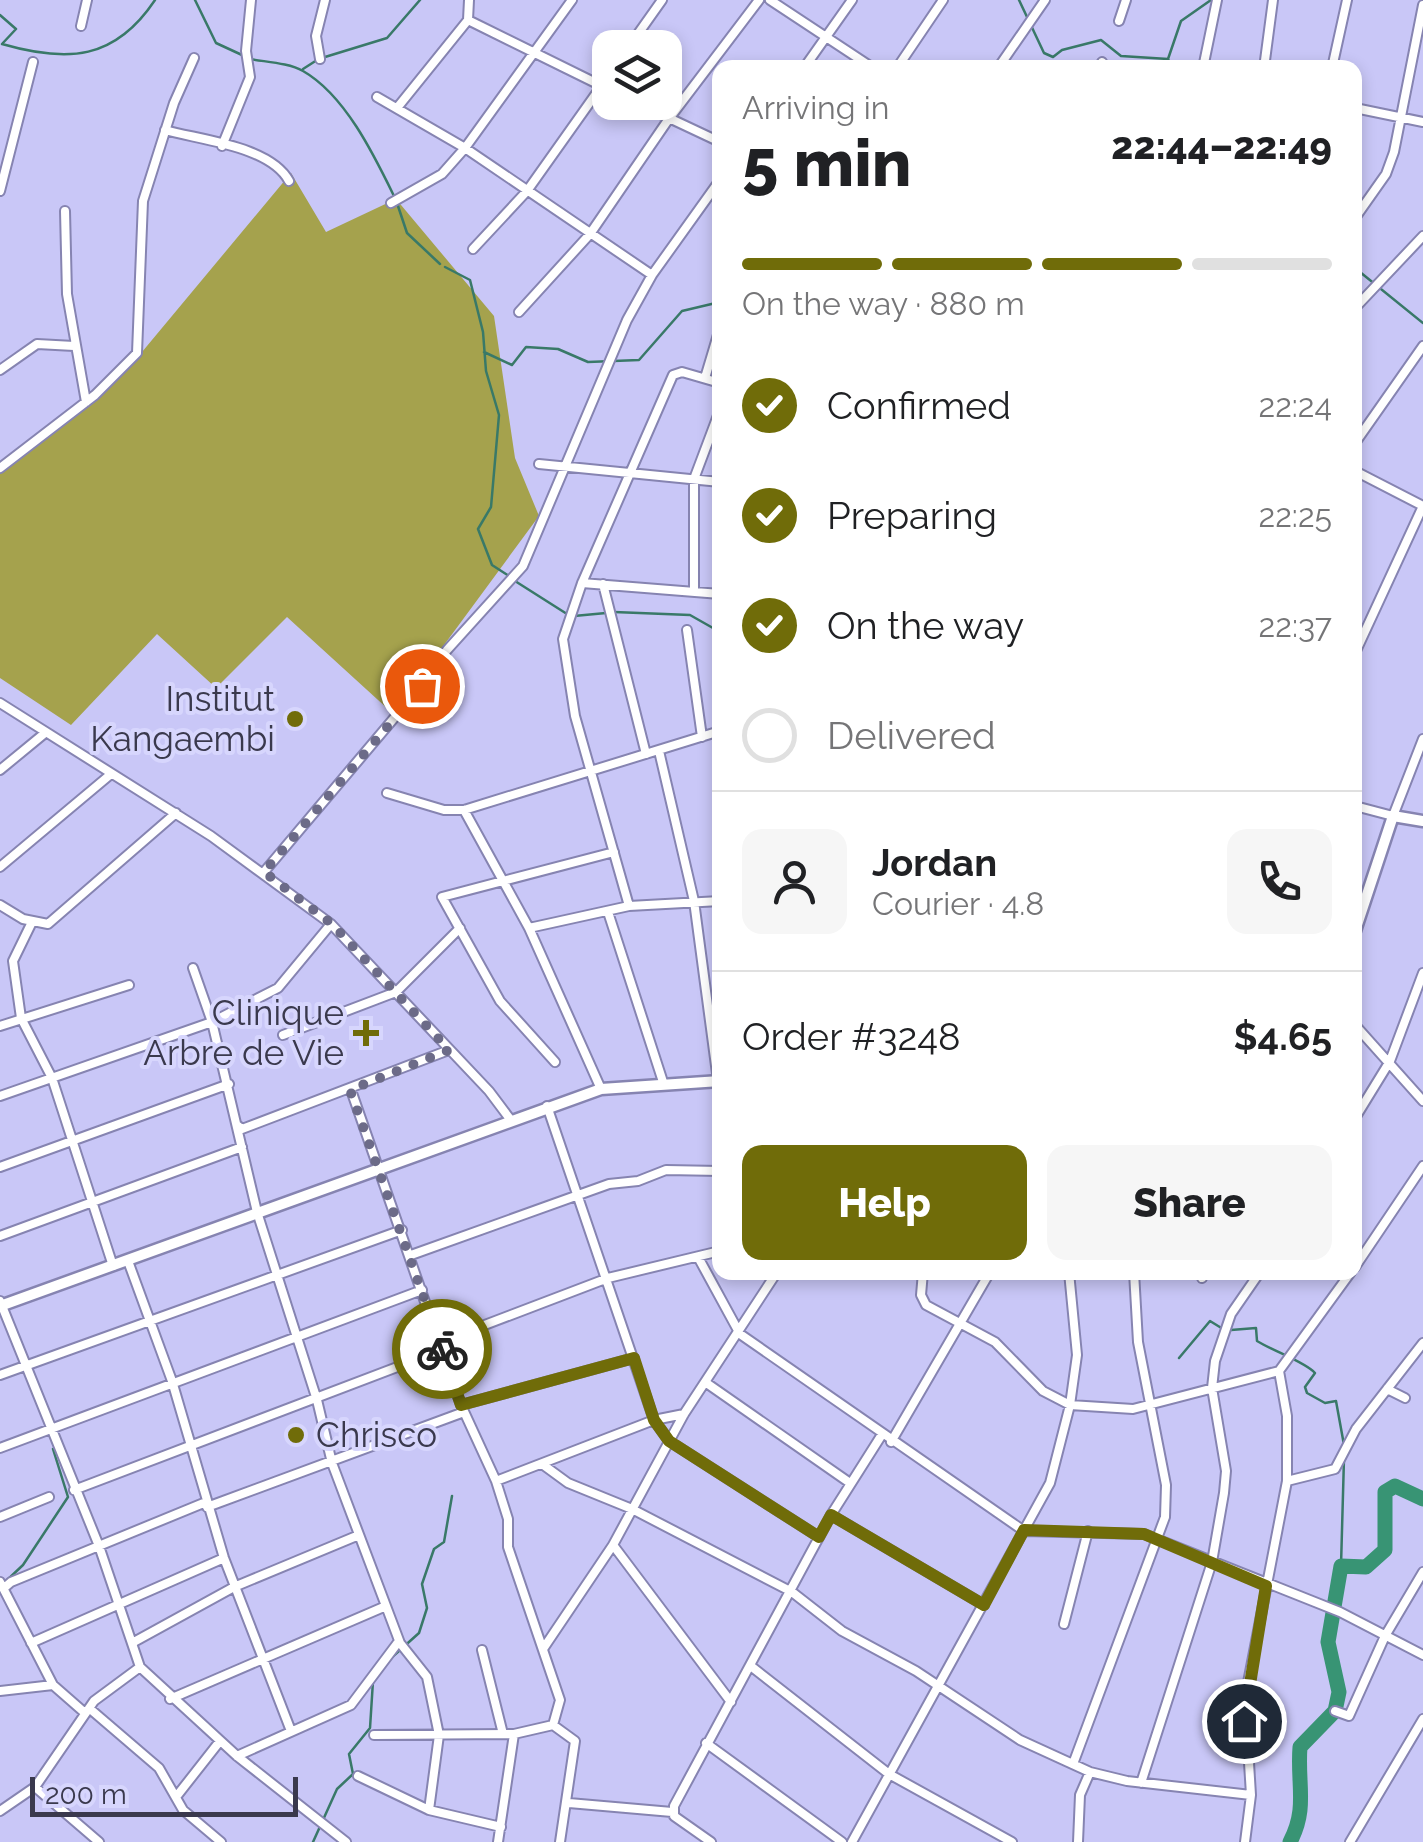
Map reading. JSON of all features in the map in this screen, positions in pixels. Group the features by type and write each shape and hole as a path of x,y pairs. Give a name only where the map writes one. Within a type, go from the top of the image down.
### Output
{"street":[{"path":"81,26 87,0"},
{"path":"222,146 250,77 246,51 252,0"},
{"path":"320,58 316,36 325,0"},
{"path":"397,108 468,20 469,0"},
{"path":"392,203 442,174 572,0"},
{"path":"641,30 662,0"},
{"path":"714,60 760,0"},
{"path":"770,0 861,60"},
{"path":"810,60 852,0"},
{"path":"902,60 943,0"},
{"path":"1004,60 1045,0"},
{"path":"1119,21 1126,0"},
{"path":"1204,60 1216,0"},
{"path":"1265,60 1273,0"},
{"path":"1334,60 1347,0"},
{"path":"1362,208 1386,174 1423,5"},
{"path":"468,20 592,81"},
{"path":"0,468 86,402 137,353 143,201 165,130 194,58"},
{"path":"0,191 33,62"},
{"path":"682,102 712,63"},
{"path":"378,98 465,148 652,275"},
{"path":"473,249 526,191 592,106"},
{"path":"1362,110 1423,122"},
{"path":"519,312 590,234 668,120 712,139"},
{"path":"165,130 272,164 289,181"},
{"path":"264,872 422,686 446,650 512,580 536,542 610,362 652,275 712,191"},
{"path":"65,210 64,248 74,346 86,402"},
{"path":"1362,300 1423,236"},
{"path":"0,370 37,344 74,346"},
{"path":"1362,433 1423,346"},
{"path":"705,378 712,355"},
{"path":"630,906 564,666 564,639 582,582 672,375 682,372 712,380"},
{"path":"694,591 694,479 712,431"},
{"path":"539,464 712,481"},
{"path":"1362,474 1423,506 1362,638"},
{"path":"582,582 712,593"},
{"path":"604,584 646,754"},
{"path":"688,630 702,736"},
{"path":"0,703 176,813 332,924 510,1120"},
{"path":"0,770 45,733"},
{"path":"388,794 444,810 464,810 590,768 712,734"},
{"path":"1362,909 1423,739"},
{"path":"659,751 694,901 712,1031"},
{"path":"0,867 111,774"},
{"path":"1362,808 1423,821"},
{"path":"464,810 529,928 602,1089"},
{"path":"0,904 32,922 48,924 176,813"},
{"path":"555,1062 500,1002 442,896 614,852"},
{"path":"529,928 630,906 712,901"},
{"path":"608,912 664,1085"},
{"path":"32,922 12,972 21,1018 52,1078 113,1266"},
{"path":"0,1096 212,1022 278,988 332,924"},
{"path":"283,1035 396,992 460,928"},
{"path":"192,968 212,1022 257,1212 317,1400 332,1464 401,1645 426,1677 439,1735 429,1810"},
{"path":"1362,1107 1390,1061 1423,973"},
{"path":"0,1026 129,984"},
{"path":"1362,1032 1423,1102"},
{"path":"237,1125 242,1129 449,1050"},
{"path":"346,1842 322,1827 237,1756 140,1667 99,1546 1,1304 547,1106 602,1089 712,1082"},
{"path":"0,1167 228,1084"},
{"path":"350,1090 382,1169 463,1408 496,1481 508,1519 508,1546 560,1700 553,1725"},
{"path":"547,1106 654,1420 669,1441 819,1537"},
{"path":"0,1236 242,1147"},
{"path":"1362,1257 1423,1166"},
{"path":"411,1255 578,1193 666,1170 712,1171"},
{"path":"0,1375 402,1230"},
{"path":"74,1490 317,1400 608,1278 712,1253"},
{"path":"698,1257 740,1334 816,1382 882,1436 1024,1530 1131,1532 1157,1539 1266,1586 1332,1609 1423,1656"},
{"path":"128,1261 172,1382 224,1558 291,1731"},
{"path":"543,1650 613,1545 684,1414 772,1280"},
{"path":"923,1280 922,1299 1016,1359 1044,1391 1070,1405 1133,1409 1279,1371 1346,1280"},
{"path":"891,1442 985,1280"},
{"path":"852,1842 1050,1484 1070,1405 1077,1355 1070,1280"},
{"path":"1073,1764 1157,1539 1167,1501 1138,1342 1134,1280"},
{"path":"1141,1783 1212,1562 1226,1471 1212,1388 1225,1329 1255,1280"},
{"path":"0,1448 422,1290"},
{"path":"1287,1481 1335,1469 1387,1389 1423,1343"},
{"path":"222,1842 183,1810 159,1768 53,1685 2,1585 207,1505 332,1464 463,1408 634,1358"},
{"path":"1245,1842 1251,1795 1245,1698 1287,1481 1287,1416 1279,1371"},
{"path":"704,1382 850,1483"},
{"path":"1387,1389 1404,1398"},
{"path":"496,1481 654,1420 684,1414"},
{"path":"672,1812 831,1515 882,1436"},
{"path":"542,1464 568,1483 632,1508 792,1592 842,1632 916,1672 1020,1740 1090,1772 1141,1783 1251,1795"},
{"path":"0,1517 49,1497"},
{"path":"831,1515 984,1605"},
{"path":"1064,1624 1088,1531"},
{"path":"132,1643 234,1586 360,1535"},
{"path":"613,1545 731,1702"},
{"path":"31,1643 224,1558"},
{"path":"1335,1711 1349,1716 1385,1636 1423,1572"},
{"path":"170,1698 386,1606"},
{"path":"237,1756 350,1706 401,1645"},
{"path":"482,1650 503,1734"},
{"path":"0,1811 35,1788 87,1711 140,1667"},
{"path":"752,1667 889,1774 972,1816 1012,1842"},
{"path":"0,1691 53,1685"},
{"path":"1350,1842 1423,1719"},
{"path":"374,1735 514,1734 553,1725 575,1741 569,1803 560,1842"},
{"path":"498,1842 514,1734"},
{"path":"176,1797 220,1740"},
{"path":"706,1743 842,1842"},
{"path":"1090,1772 1080,1795 1078,1840 1091,1842"},
{"path":"358,1776 429,1810 501,1827"},
{"path":"35,1788 99,1842"},
{"path":"569,1803 672,1812 711,1842"}],"shaded area":[{"path":"291,173 326,232 396,199 494,316 515,458 539,516 419,679 389,710 287,617 216,688 157,634 71,725 0,678 0,470 137,358"}],"waterway":[{"path":"0,15 16,29 2,44 48,54 69,54 88,52 124,35 155,0"},
{"path":"195,0 216,43 242,55"},
{"path":"325,57 387,38 420,0"},
{"path":"1019,0 1044,53 1053,57 1062,50 1101,40 1121,56 1168,59"},
{"path":"1169,60 1181,21 1211,0"},
{"path":"250,59 303,71 332,95 357,127 394,196"},
{"path":"303,69 317,60"},
{"path":"397,203 407,233 440,264"},
{"path":"445,267 470,280 483,332 486,371 499,415 491,507 478,529 492,565 509,576"},
{"path":"1362,274 1423,323"},
{"path":"484,352 512,365 526,347 558,349 588,362 639,360 682,311 712,304"},
{"path":"515,581 567,614"},
{"path":"614,612 690,615 712,627"},
{"path":"574,616 606,613"},
{"path":"1179,1358 1210,1321 1223,1329"},
{"path":"1231,1330 1256,1328 1257,1341 1315,1373 1305,1387 1307,1393 1325,1403 1336,1401 1344,1445"},
{"path":"4,1583 23,1565 68,1497 53,1449"},
{"path":"1341,1566 1344,1458"},
{"path":"1290,1842 1299,1818 1300,1747 1335,1711 1339,1692 1328,1642 1341,1566 1366,1567 1385,1550 1385,1492 1395,1486 1423,1499"},
{"path":"390,1659 419,1633 427,1608 422,1584 434,1549 444,1542 452,1496"},
{"path":"313,1842 337,1789 353,1774 349,1754 370,1728 373,1681"}],"way so far":[{"path":"422,686 264,872 332,924 449,1050 350,1090 382,1169 442,1349"}],"place":[{"name":"Institut Kangaembi","path":"295,719"},
{"name":"Clinique Arbre de Vie","path":"366,1033"},
{"name":"Chrisco","path":"296,1435"}],"route":[{"path":"442,1349 461,1405 634,1358 654,1420 669,1441 819,1537 831,1515 984,1605 1024,1530 1144,1534 1266,1586 1244,1721"}]}
